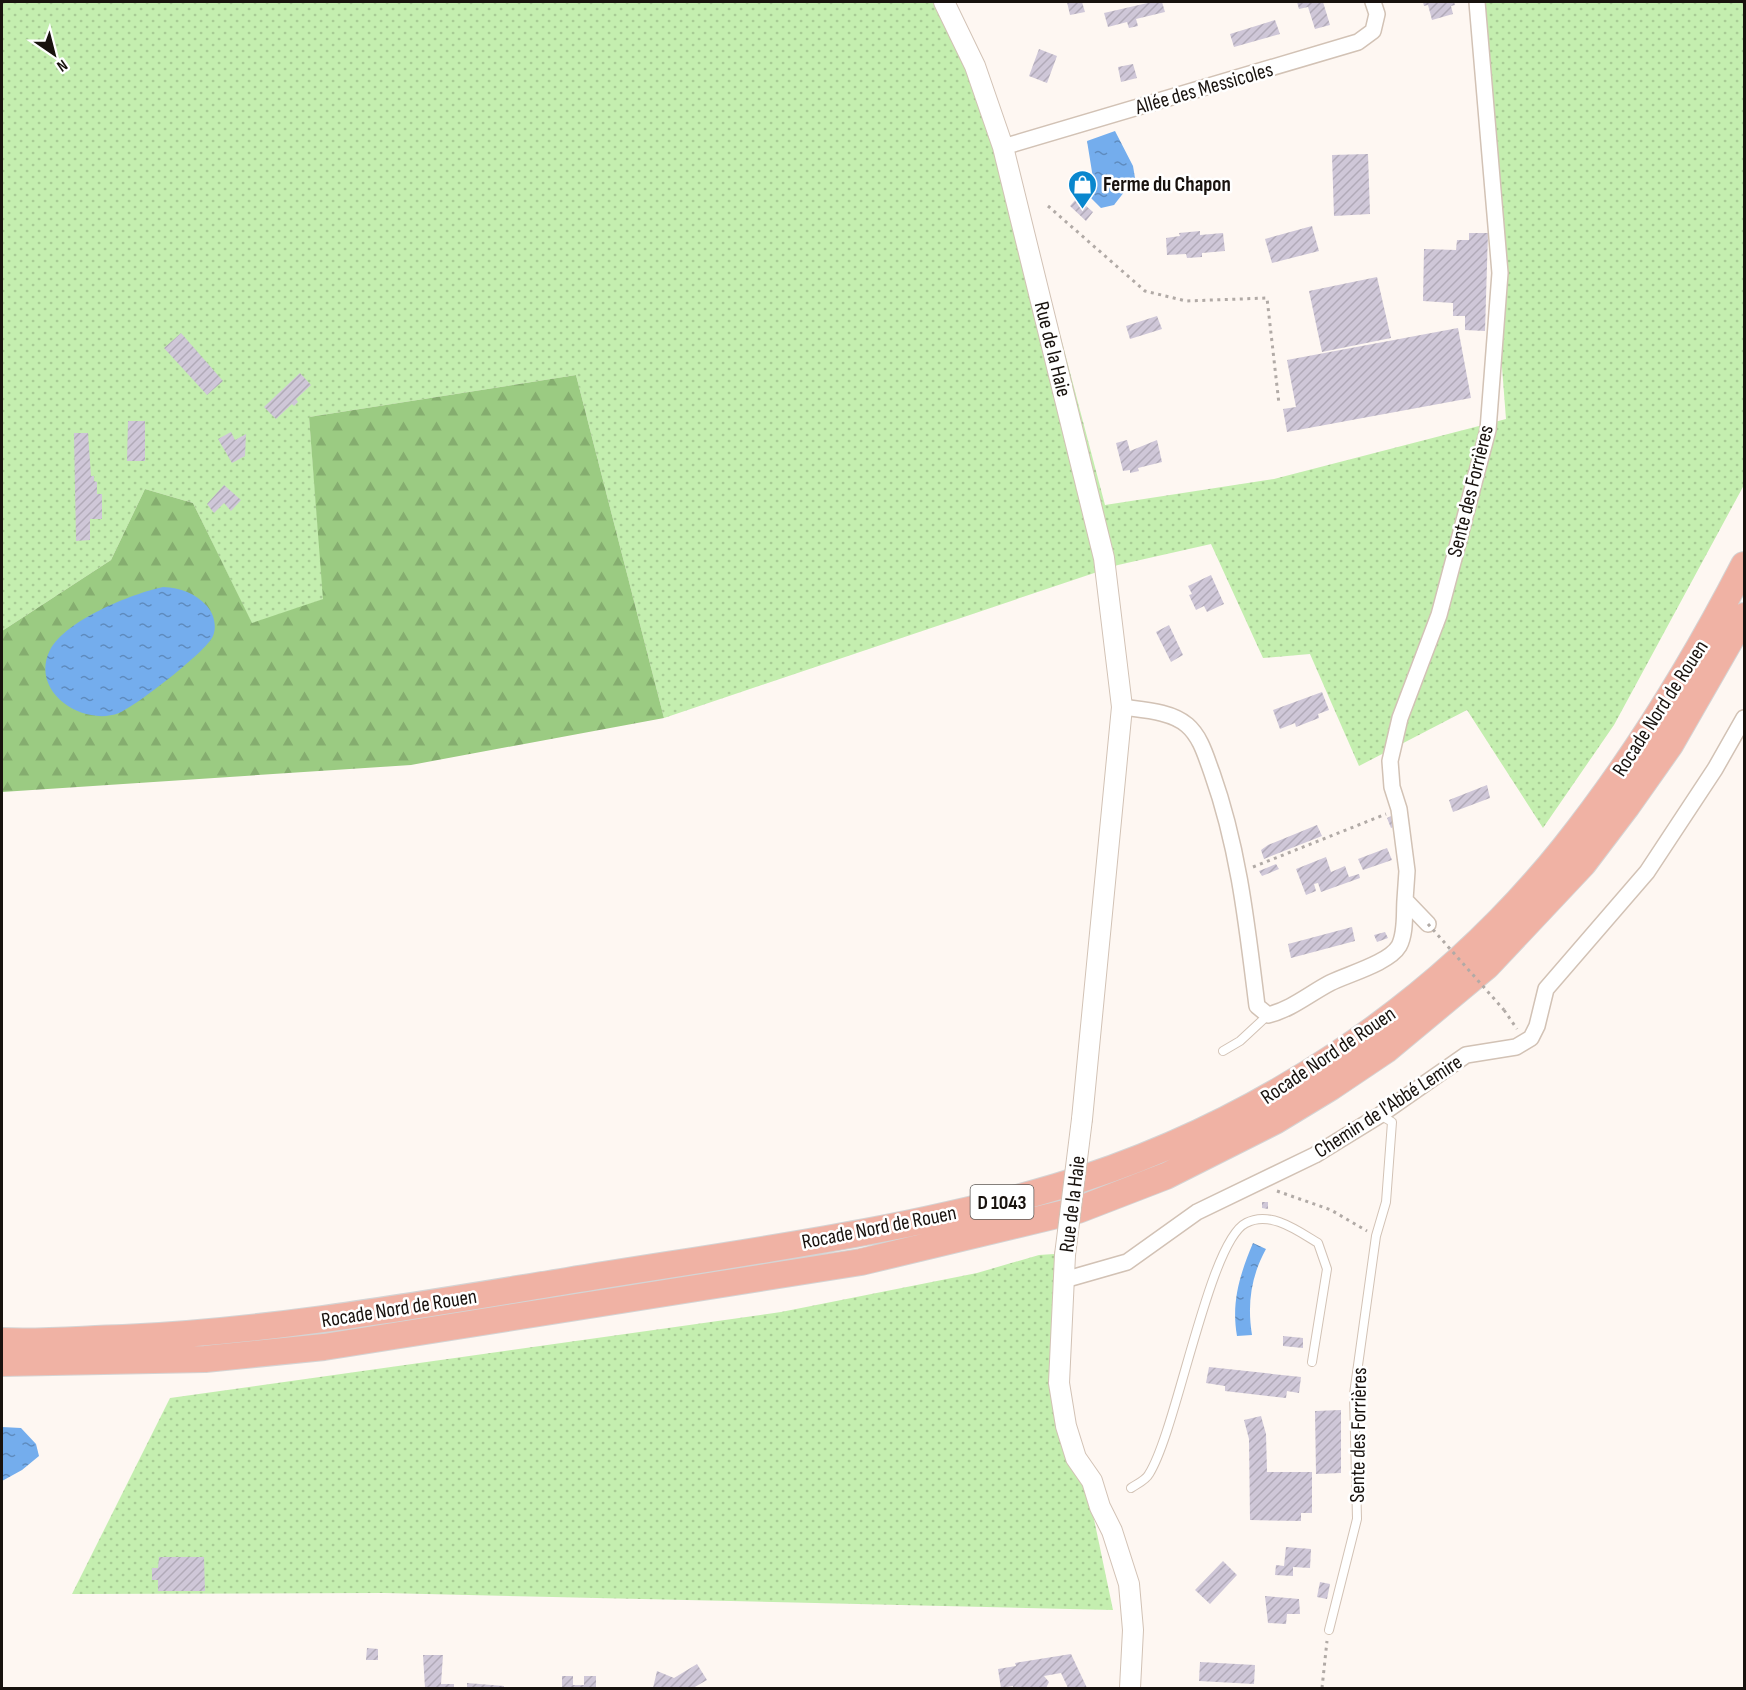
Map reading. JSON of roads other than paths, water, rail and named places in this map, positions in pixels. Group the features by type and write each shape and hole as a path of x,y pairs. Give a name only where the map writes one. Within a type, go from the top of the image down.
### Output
{"highway":[{"name":"Rocade Nord de Rouen","path":"2,1341 194,1334 318,1322 860,1233 983,1207 1059,1186 1179,1142 1263,1100 1371,1031 1470,948 1516,902 1563,849 1648,732 1707,635 1744,565"},
{"name":"Rocade Nord de Rouen","path":"2,1363 58,1364 205,1359 324,1347 861,1262 1077,1210 1166,1176 1275,1121 1331,1087 1386,1050 1487,966 1583,864 1627,806 1670,744 1744,616"},
{"path":"2,1377 58,1364"}],"street":[{"name":"Rue de la Haie","path":"944,2 975,66 1004,147 1104,558 1122,707 1082,1119 1065,1255 1059,1383 1066,1426 1077,1458 1092,1481 1100,1507 1112,1531 1129,1584 1133,1630 1130,1689"},
{"name":"Allée des Messicoles","path":"1004,147 1358,42 1373,31 1377,14 1373,2"},
{"name":"Sente des Forrières","path":"1405,900 1407,872 1399,809 1392,786 1390,761 1398,729 1439,615 1488,430 1500,273 1477,2"},
{"path":"1122,707 1159,712 1186,724 1199,739 1220,796 1239,868 1257,1005 1268,1015 1285,1011 1329,983 1389,956 1398,948 1403,939 1405,900"},
{"name":"Chemin de l'Abbé Lemire","path":"1064,1280 1127,1262 1197,1212 1315,1155 1380,1116 1466,1055 1516,1047 1531,1038 1537,1026 1546,989 1647,872 1715,769 1744,718"},
{"path":"1405,900 1428,924"}],"lane":[{"path":"1224,1051 1240,1041 1268,1015"},
{"name":"Sente des Forrières","path":"1329,1630 1357,1520 1354,1394 1376,1236 1386,1202 1392,1122 1380,1116"},
{"path":"1131,1488 1149,1476 1164,1438 1208,1296 1230,1239 1245,1223 1269,1219 1287,1225 1318,1243 1327,1269 1312,1362"}],"water":[{"path":"1115,131 1133,166 1135,178 1114,205 1101,208 1089,196 1093,178 1087,141"},
{"path":"163,587 187,592 207,606 215,624 213,636 208,643 170,678 119,713 105,716 90,715 63,702 53,692 47,680 45,665 50,650 58,639 70,628 100,610"},
{"path":"1253,1243 1266,1249 1257,1269 1250,1301 1252,1335 1237,1336 1235,1311 1238,1288"},
{"path":"2,1427 21,1428 36,1444 39,1456 22,1470 2,1481"}],"place":[{"name":"Ferme du Chapon","path":"1082,210"}]}
